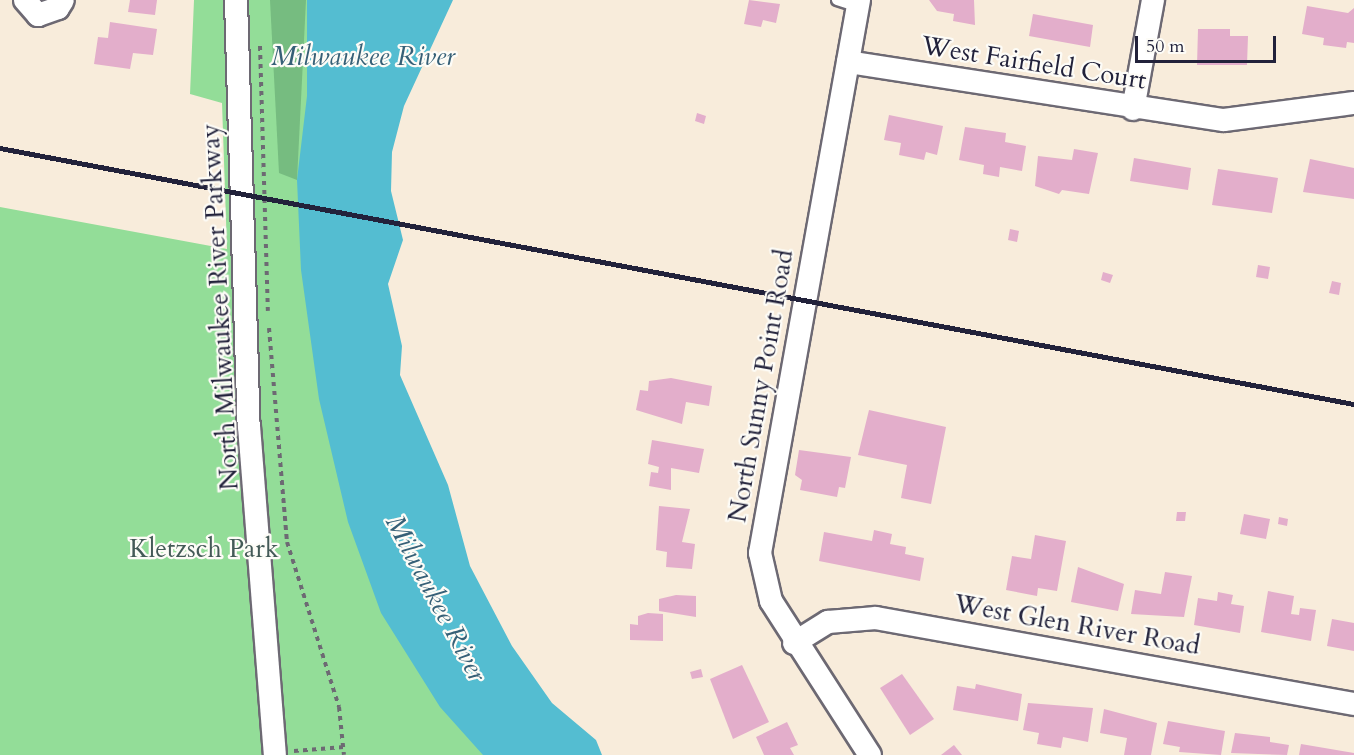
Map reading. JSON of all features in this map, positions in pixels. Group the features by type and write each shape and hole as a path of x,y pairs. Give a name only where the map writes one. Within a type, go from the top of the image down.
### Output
{"street":[{"path":"25,0 38,15 63,0"},
{"name":"North Milwaukee River Parkway","path":"236,0 249,426 275,754"},
{"path":"1133,109 1152,0"},
{"name":"North Sunny Point Road","path":"851,2 848,62 760,553 771,601 794,643 870,755"},
{"name":"West Fairfield Court","path":"848,62 1133,109 1224,120 1354,103"},
{"name":"West Glen River Road","path":"794,643 828,622 876,618 1354,704"}],"path":[{"path":"260,42 269,332 287,542 339,707 344,755"},
{"path":"275,754 344,747"}],"green space":[{"name":"Kletzsch Park","path":"194,0 393,0 349,288 511,755 0,755 0,207 227,249 222,103 190,94"},
{"path":"270,0 306,0 297,180 279,173"}],"water":[{"name":"Milwaukee River","path":"307,0 453,0 404,106 392,152 391,191 403,240 388,284 402,346 400,375 448,485 470,566 512,646 552,703 596,740 602,755 483,755 440,707 381,613 348,522 319,399 301,270 297,180 307,96"}],"building":[{"path":"130,0 157,0 155,15 128,12"},
{"path":"749,0 780,4 776,23 763,20 761,27 744,24"},
{"path":"929,0 974,0 975,25 953,21 954,14 937,11"},
{"path":"1307,6 1348,13 1354,8 1354,43 1347,42 1346,48 1323,45 1324,38 1302,34"},
{"path":"1033,14 1093,25 1090,47 1029,36"},
{"path":"110,22 157,29 153,55 133,53 130,69 94,64 98,37 108,38"},
{"path":"1198,29 1230,29 1230,36 1248,36 1247,65 1197,65"},
{"path":"697,113 706,116 704,124 695,121"},
{"path":"889,115 943,126 937,155 926,152 924,160 899,155 901,143 884,140"},
{"path":"965,127 1006,133 1005,142 1026,146 1022,171 1000,167 999,177 983,174 984,165 959,160"},
{"path":"1074,149 1098,153 1089,194 1062,190 1059,194 1035,186 1038,156 1072,160"},
{"path":"1134,158 1191,168 1188,190 1130,181"},
{"path":"1310,159 1354,168 1354,199 1303,192"},
{"path":"1218,169 1278,178 1272,213 1212,205"},
{"path":"1010,229 1019,231 1017,242 1008,240"},
{"path":"1258,265 1270,267 1268,279 1256,277"},
{"path":"1103,272 1113,275 1110,283 1101,280"},
{"path":"1332,281 1341,283 1339,295 1329,293"},
{"path":"671,378 712,386 709,406 686,402 682,424 636,410 640,390 648,391 649,381"},
{"path":"869,410 946,427 931,504 901,498 907,465 858,455"},
{"path":"652,440 704,449 699,473 671,468 671,490 649,486 651,472 658,473 659,467 648,464"},
{"path":"799,450 851,457 845,488 839,487 837,497 800,490 802,480 795,475"},
{"path":"659,506 690,509 682,542 695,544 692,569 666,567 667,552 656,550"},
{"path":"1177,512 1186,512 1185,521 1176,521"},
{"path":"1244,514 1270,519 1266,539 1240,534"},
{"path":"1279,517 1288,519 1287,526 1278,524"},
{"path":"874,530 892,534 890,544 906,547 905,554 924,558 920,581 819,561 824,532 872,541"},
{"path":"1035,535 1066,541 1057,591 1038,588 1037,596 1006,590 1012,556 1031,559"},
{"path":"1078,567 1124,584 1118,611 1071,602"},
{"path":"1165,572 1192,576 1184,617 1131,614 1135,590 1161,594"},
{"path":"1268,591 1294,596 1291,614 1299,615 1300,608 1316,610 1311,641 1261,632"},
{"path":"1218,592 1233,595 1231,604 1244,606 1240,633 1194,625 1198,598 1217,601"},
{"path":"676,595 696,596 696,617 659,611 659,599"},
{"path":"648,613 663,614 663,641 630,640 630,624 638,625 638,616"},
{"path":"1332,619 1354,623 1354,651 1327,646"},
{"path":"742,665 769,722 733,739 710,679"},
{"path":"701,669 703,677 692,679 690,672"},
{"path":"902,674 934,719 910,735 880,688"},
{"path":"976,684 1022,694 1018,721 953,710 957,686 975,689"},
{"path":"1028,703 1093,708 1088,742 1063,737 1061,748 1037,744 1039,733 1023,730"},
{"path":"1104,709 1157,723 1151,755 1124,755 1127,738 1100,733"},
{"path":"1168,721 1225,731 1221,755 1179,752 1180,747 1163,744"},
{"path":"787,722 798,745 790,748 794,755 764,755 756,737"},
{"path":"1235,733 1270,737 1270,742 1289,745 1287,755 1231,753"},
{"path":"1301,744 1354,753 1354,755 1299,755"},
{"path":"954,745 962,755 941,755"}],"railway":[{"path":"0,148 1354,404"}]}
